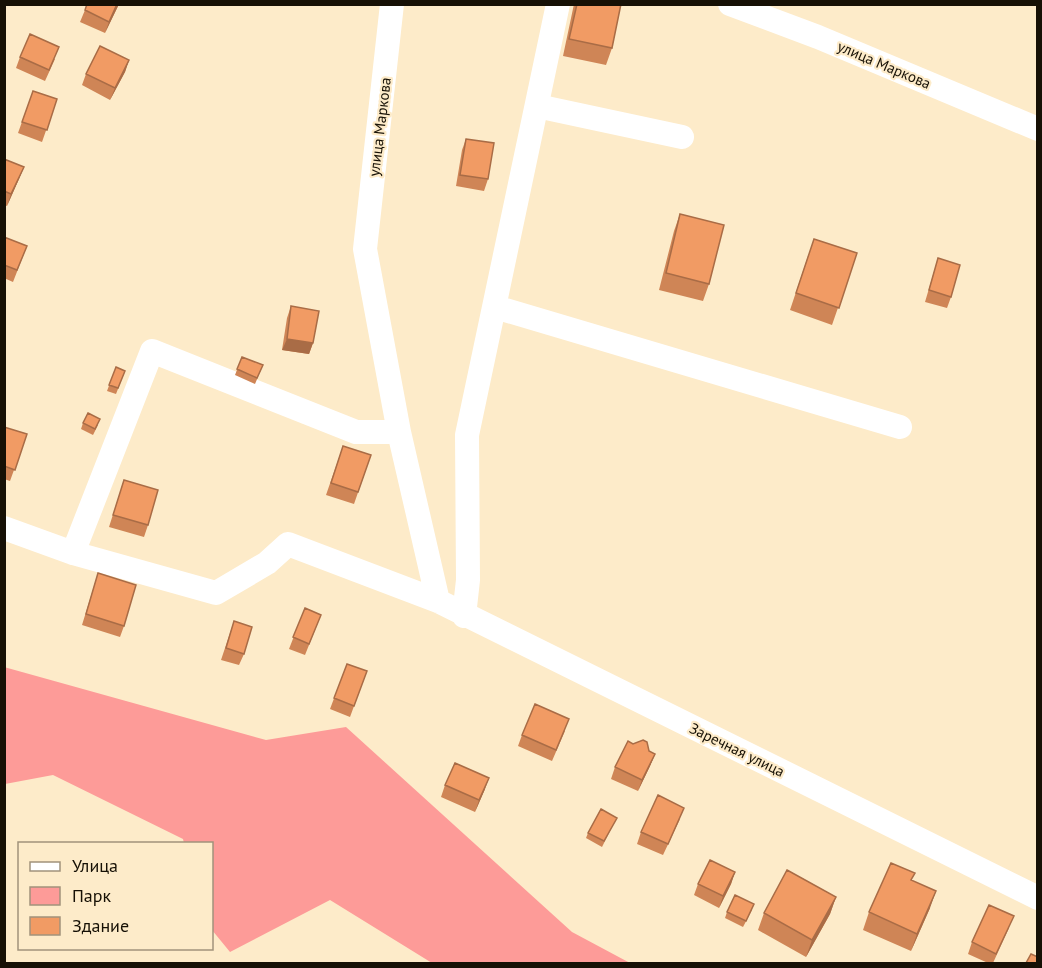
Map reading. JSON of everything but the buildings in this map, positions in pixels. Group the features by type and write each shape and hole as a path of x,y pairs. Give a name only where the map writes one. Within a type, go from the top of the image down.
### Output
{"street":[{"name":"улица Маркова","path":"392,4 365,249 399,432 438,601"},
{"path":"464,616 468,580 467,435 558,4"},
{"name":"улица Маркова","path":"730,4 818,37 1038,129"},
{"path":"537,106 682,137"},
{"path":"495,307 900,427"},
{"path":"4,528 73,553 152,351 356,432 399,432"},
{"name":"Заречная улица","path":"73,553 216,593 267,563 288,544 438,601 464,616 1038,898"}],"green space":[{"path":"4,667 266,740 346,727 572,932 630,963 432,963 330,900 230,952 213,931 213,842 184,842 183,839 53,775 5,784"}]}
